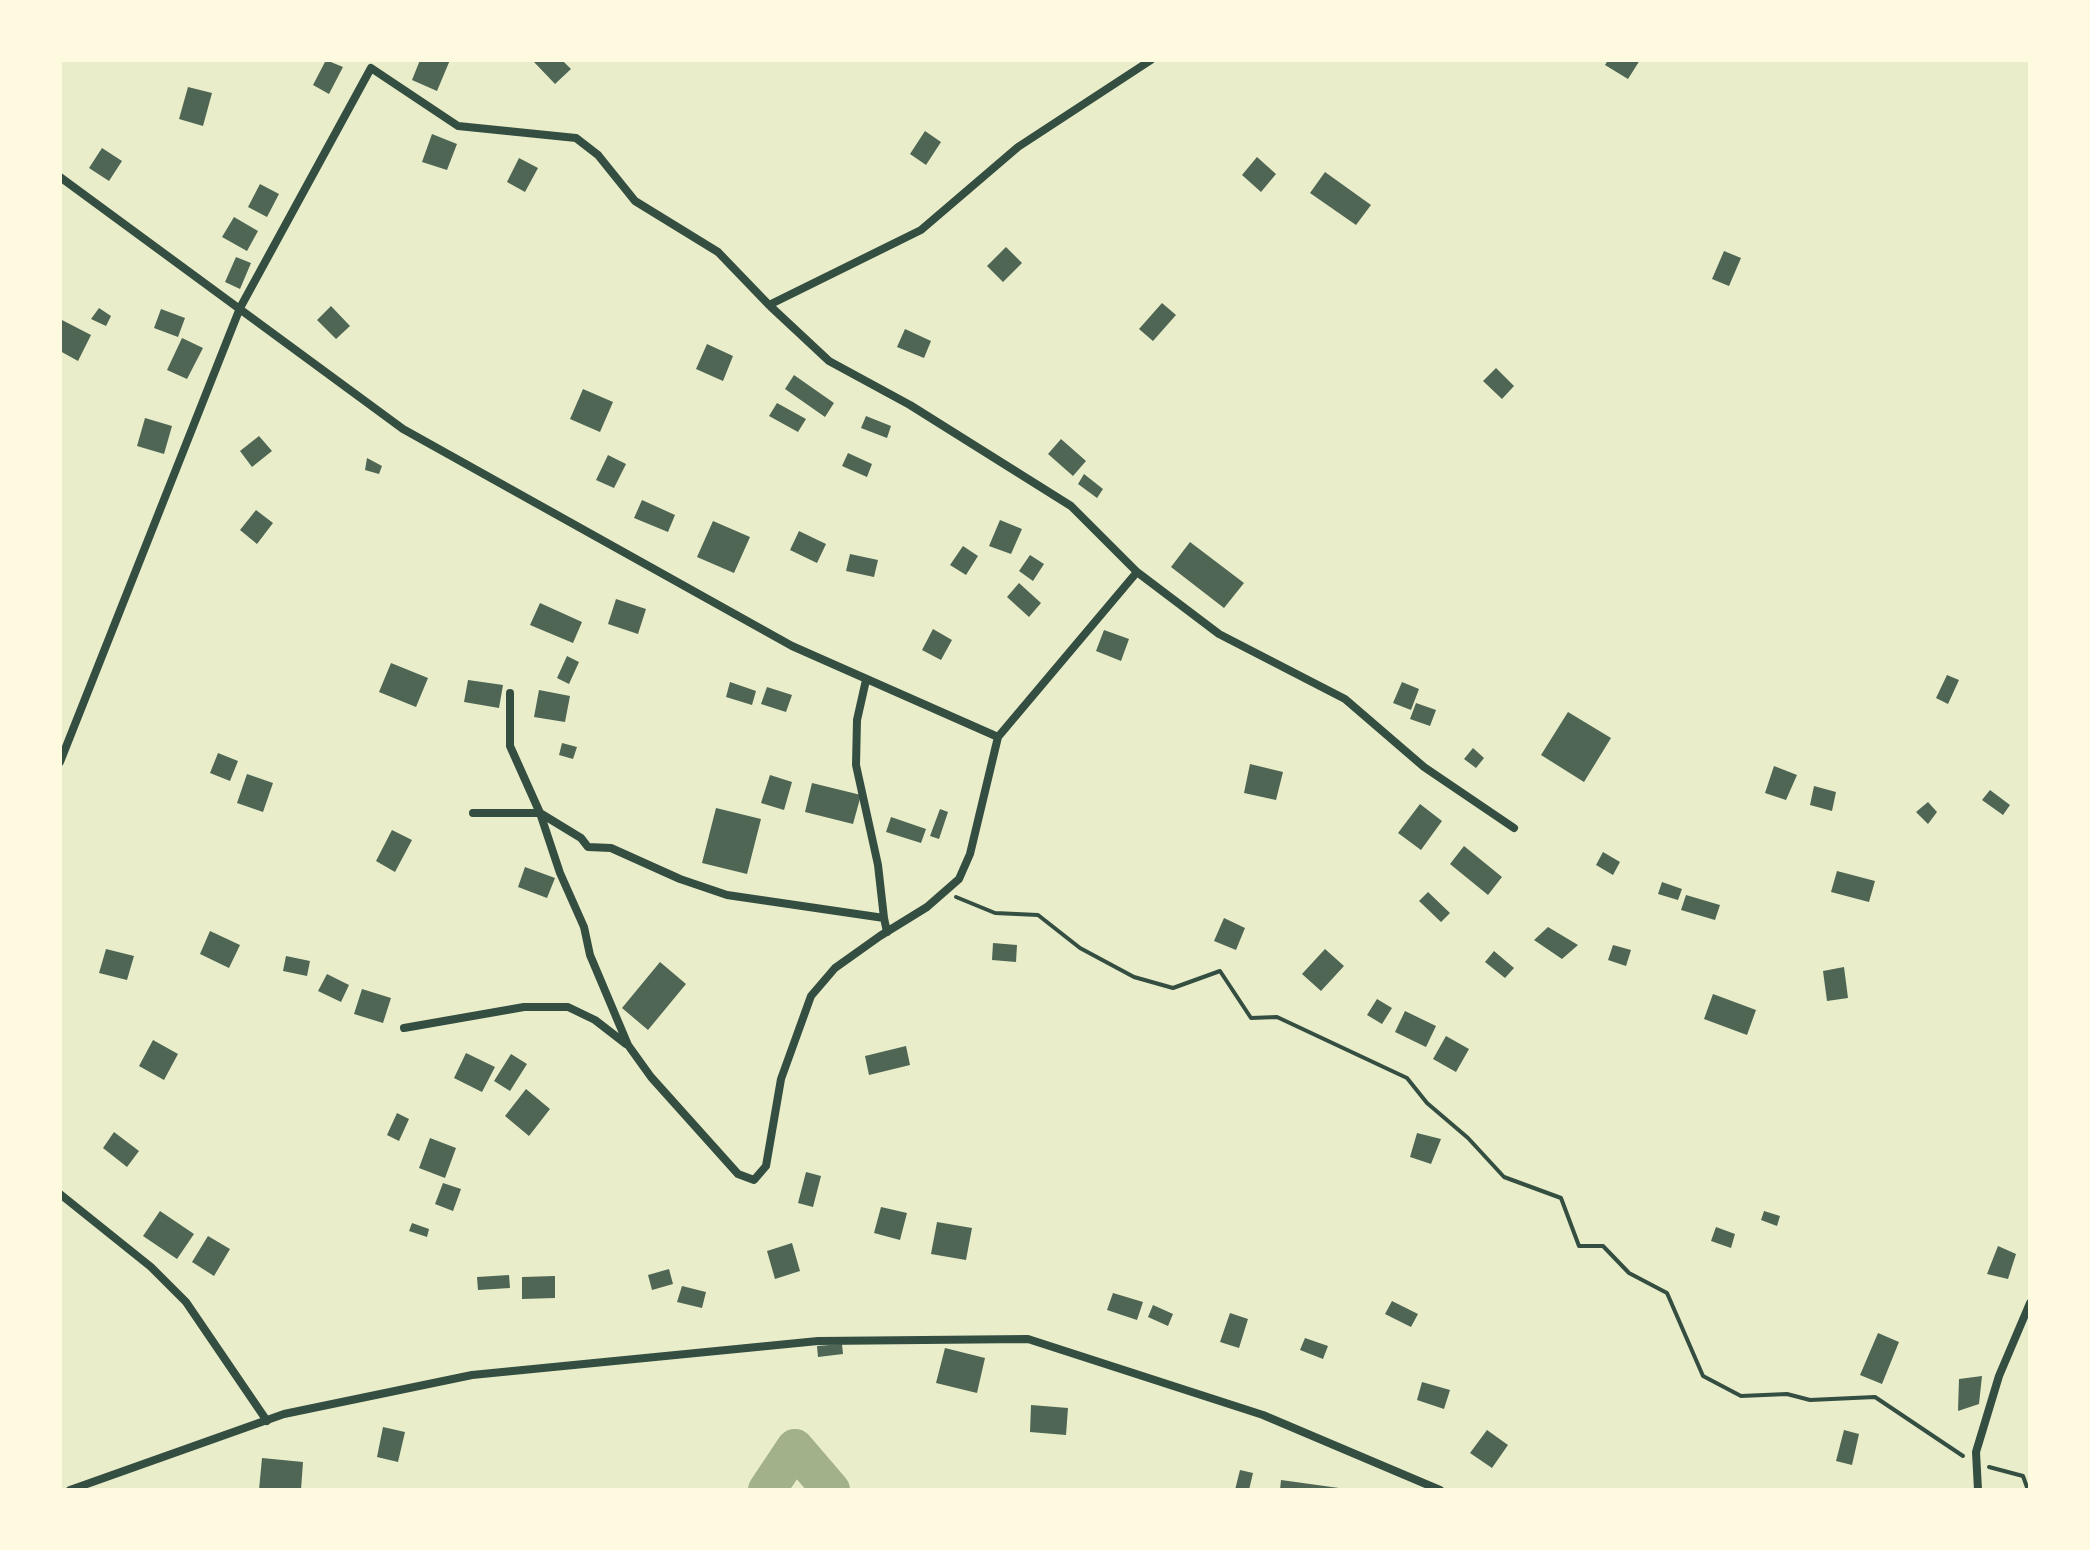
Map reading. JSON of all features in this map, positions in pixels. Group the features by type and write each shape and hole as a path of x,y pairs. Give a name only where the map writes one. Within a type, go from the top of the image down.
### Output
{"street":[{"path":"769,305 921,230 1018,147 1151,60"},
{"path":"60,762 240,308 371,68 458,126 576,138 598,155 635,201 718,252 829,361 910,405 1071,506 1137,572 1219,634 1345,699 1424,767 1514,828"},
{"path":"60,177 403,429 792,646 998,737"},
{"path":"510,693 510,746 540,813 560,873 584,927 590,955 628,1045 651,1077 738,1174 754,1180 766,1166 781,1079 811,996 835,968 927,907 959,879 970,854 998,737 1137,572"},
{"path":"866,680 857,720 856,765 878,865 887,932"},
{"path":"473,813 540,813 581,838 588,847 611,848 680,879 727,895 884,918"},
{"path":"404,1028 524,1007 568,1007 595,1020 628,1045"},
{"path":"60,1194 151,1267 186,1302 267,1421"},
{"path":"1978,1490 1976,1452 1999,1376 2030,1303"},
{"path":"70,1490 284,1414 472,1375 818,1341 1028,1339 1263,1415 1440,1490"}],"path":[{"path":"944,893 995,913 1038,915 1080,948 1134,977 1173,988 1220,971 1251,1018 1277,1017 1407,1078 1427,1103 1468,1138 1504,1177 1561,1198 1579,1246 1603,1246 1629,1273 1667,1293 1703,1376 1741,1396 1787,1394 1810,1400 1875,1397 1966,1458 2023,1476 2028,1490"}],"building":[{"path":"326,60 343,67 329,94 313,85"},
{"path":"420,60 450,60 437,91 412,80"},
{"path":"562,60 571,69 555,84 534,62"},
{"path":"1608,60 1640,60 1628,79 1605,65"},
{"path":"188,87 212,93 203,126 179,119"},
{"path":"925,131 941,142 926,165 910,154"},
{"path":"432,134 457,144 447,170 422,162"},
{"path":"102,148 122,161 109,181 89,168"},
{"path":"1257,157 1276,174 1261,192 1242,175"},
{"path":"519,158 538,168 525,192 507,182"},
{"path":"1325,172 1371,205 1356,225 1310,193"},
{"path":"260,184 279,194 267,217 248,207"},
{"path":"234,217 258,231 247,251 222,237"},
{"path":"1006,247 1022,263 1003,282 987,266"},
{"path":"1724,251 1741,258 1729,286 1712,279"},
{"path":"236,257 251,263 240,289 225,282"},
{"path":"1162,303 1176,315 1153,341 1139,329"},
{"path":"331,306 350,326 336,339 317,320"},
{"path":"99,308 111,316 106,326 91,319"},
{"path":"161,309 185,318 178,337 154,328"},
{"path":"60,319 91,335 78,361 60,351"},
{"path":"905,329 931,341 924,358 897,347"},
{"path":"182,338 203,348 187,379 167,370"},
{"path":"707,344 733,356 723,381 696,369"},
{"path":"1496,368 1514,386 1502,399 1483,381"},
{"path":"794,375 834,403 825,417 785,389"},
{"path":"583,389 613,402 600,432 570,419"},
{"path":"777,403 806,419 798,432 769,416"},
{"path":"866,416 891,426 887,438 861,428"},
{"path":"145,418 172,426 164,454 137,446"},
{"path":"259,436 272,451 252,467 240,451"},
{"path":"1061,439 1086,461 1073,476 1048,454"},
{"path":"848,453 872,464 867,477 842,466"},
{"path":"608,455 626,464 614,488 596,480"},
{"path":"367,458 382,466 379,474 365,470"},
{"path":"1084,474 1103,489 1097,498 1078,484"},
{"path":"642,500 675,515 668,532 634,518"},
{"path":"256,510 273,523 257,544 240,530"},
{"path":"1000,520 1022,529 1011,554 989,546"},
{"path":"713,521 750,537 734,573 697,557"},
{"path":"799,531 826,544 817,563 790,550"},
{"path":"1190,542 1244,583 1224,608 1171,567"},
{"path":"963,546 978,556 966,575 950,565"},
{"path":"850,554 878,560 874,577 846,571"},
{"path":"1030,555 1044,564 1033,581 1019,571"},
{"path":"1019,583 1041,603 1029,617 1007,597"},
{"path":"616,599 646,609 638,634 608,624"},
{"path":"540,603 582,622 573,643 530,625"},
{"path":"933,629 952,640 941,660 922,650"},
{"path":"1104,630 1129,639 1121,661 1096,651"},
{"path":"567,656 579,662 569,684 557,678"},
{"path":"391,663 428,678 416,707 379,692"},
{"path":"1947,675 1959,680 1948,704 1936,698"},
{"path":"468,680 503,685 499,708 464,702"},
{"path":"730,682 756,691 752,705 726,697"},
{"path":"1402,682 1419,689 1411,710 1393,703"},
{"path":"767,687 792,695 786,712 761,704"},
{"path":"539,690 570,696 565,722 534,717"},
{"path":"1416,703 1436,710 1430,726 1410,719"},
{"path":"1568,712 1611,738 1584,782 1541,755"},
{"path":"562,743 577,747 573,759 559,755"},
{"path":"1473,748 1484,758 1476,768 1464,759"},
{"path":"218,753 238,761 230,781 210,773"},
{"path":"1250,764 1283,772 1276,800 1244,793"},
{"path":"1774,766 1797,775 1786,800 1765,793"},
{"path":"247,774 273,783 263,812 237,803"},
{"path":"770,775 792,782 784,810 761,803"},
{"path":"812,783 861,795 853,824 805,812"},
{"path":"1814,786 1836,792 1832,811 1810,805"},
{"path":"1990,790 2010,805 2003,815 1982,800"},
{"path":"1928,802 1937,812 1928,824 1916,812"},
{"path":"1420,804 1442,821 1421,850 1398,833"},
{"path":"716,808 761,819 747,874 702,863"},
{"path":"940,809 948,812 939,839 930,836"},
{"path":"891,817 926,829 921,843 886,832"},
{"path":"392,830 412,840 395,872 376,861"},
{"path":"1464,846 1502,877 1488,895 1450,864"},
{"path":"1603,852 1620,862 1613,875 1596,865"},
{"path":"525,867 555,878 547,898 518,887"},
{"path":"1837,871 1875,881 1869,902 1831,892"},
{"path":"1662,882 1682,889 1678,900 1658,894"},
{"path":"1428,892 1450,913 1441,922 1419,901"},
{"path":"1686,895 1720,905 1715,920 1681,910"},
{"path":"1224,918 1245,928 1236,950 1214,941"},
{"path":"1548,927 1578,945 1562,959 1534,940"},
{"path":"210,931 240,945 229,968 200,954"},
{"path":"993,943 1017,945 1016,962 992,960"},
{"path":"1613,945 1631,950 1626,966 1608,960"},
{"path":"106,949 134,956 127,980 99,973"},
{"path":"1325,949 1344,966 1321,991 1302,974"},
{"path":"1494,951 1514,968 1505,978 1485,962"},
{"path":"286,956 310,961 307,976 283,971"},
{"path":"660,962 686,984 648,1030 622,1008"},
{"path":"1844,967 1848,998 1827,1001 1823,971"},
{"path":"327,974 349,985 341,1002 318,991"},
{"path":"362,989 391,998 383,1023 354,1014"},
{"path":"1713,994 1756,1010 1747,1035 1704,1019"},
{"path":"1377,999 1392,1008 1382,1024 1367,1015"},
{"path":"1405,1011 1436,1026 1426,1047 1395,1032"},
{"path":"1446,1036 1469,1049 1456,1072 1433,1059"},
{"path":"153,1040 178,1054 164,1080 139,1066"},
{"path":"906,1046 910,1065 869,1075 865,1056"},
{"path":"466,1053 495,1067 482,1092 454,1078"},
{"path":"511,1054 527,1064 510,1091 494,1081"},
{"path":"526,1089 550,1109 529,1136 505,1116"},
{"path":"397,1113 409,1119 399,1141 387,1135"},
{"path":"114,1132 139,1151 127,1167 103,1148"},
{"path":"1417,1133 1441,1139 1431,1164 1410,1157"},
{"path":"430,1138 456,1148 445,1178 419,1168"},
{"path":"806,1172 821,1176 813,1207 798,1203"},
{"path":"443,1183 461,1189 453,1211 435,1204"},
{"path":"881,1207 907,1213 900,1240 874,1233"},
{"path":"160,1211 194,1234 177,1259 143,1236"},
{"path":"1764,1211 1780,1216 1777,1226 1761,1220"},
{"path":"937,1222 972,1228 966,1260 931,1254"},
{"path":"412,1223 429,1229 427,1237 409,1231"},
{"path":"1716,1227 1735,1234 1731,1248 1711,1241"},
{"path":"208,1236 230,1249 214,1276 192,1262"},
{"path":"792,1243 800,1271 775,1279 767,1251"},
{"path":"1998,1246 2016,1254 2008,1279 1987,1274"},
{"path":"669,1269 673,1284 652,1290 648,1275"},
{"path":"509,1275 510,1288 478,1290 477,1277"},
{"path":"555,1276 555,1298 522,1299 522,1277"},
{"path":"682,1286 706,1292 702,1308 677,1302"},
{"path":"1113,1293 1143,1302 1137,1320 1107,1310"},
{"path":"1392,1301 1418,1314 1411,1327 1385,1314"},
{"path":"1153,1305 1173,1314 1168,1326 1148,1317"},
{"path":"1230,1313 1248,1319 1239,1348 1220,1342"},
{"path":"1878,1333 1899,1342 1882,1384 1860,1375"},
{"path":"1305,1338 1328,1346 1323,1359 1300,1350"},
{"path":"842,1344 843,1354 818,1357 817,1346"},
{"path":"945,1348 985,1358 977,1393 936,1383"},
{"path":"1982,1376 1979,1404 1958,1411 1959,1379"},
{"path":"1422,1382 1450,1390 1444,1409 1417,1400"},
{"path":"1031,1405 1068,1408 1066,1435 1030,1432"},
{"path":"383,1427 405,1432 398,1462 377,1457"},
{"path":"1487,1430 1508,1445 1492,1468 1470,1453"},
{"path":"1844,1430 1859,1434 1852,1465 1836,1461"},
{"path":"262,1458 303,1462 301,1490 259,1490"},
{"path":"1240,1470 1253,1473 1249,1490 1235,1490"},
{"path":"1281,1480 1339,1488 1339,1490 1280,1490"}],"waterway":[{"path":"767,1490 795,1448 831,1490"}]}
